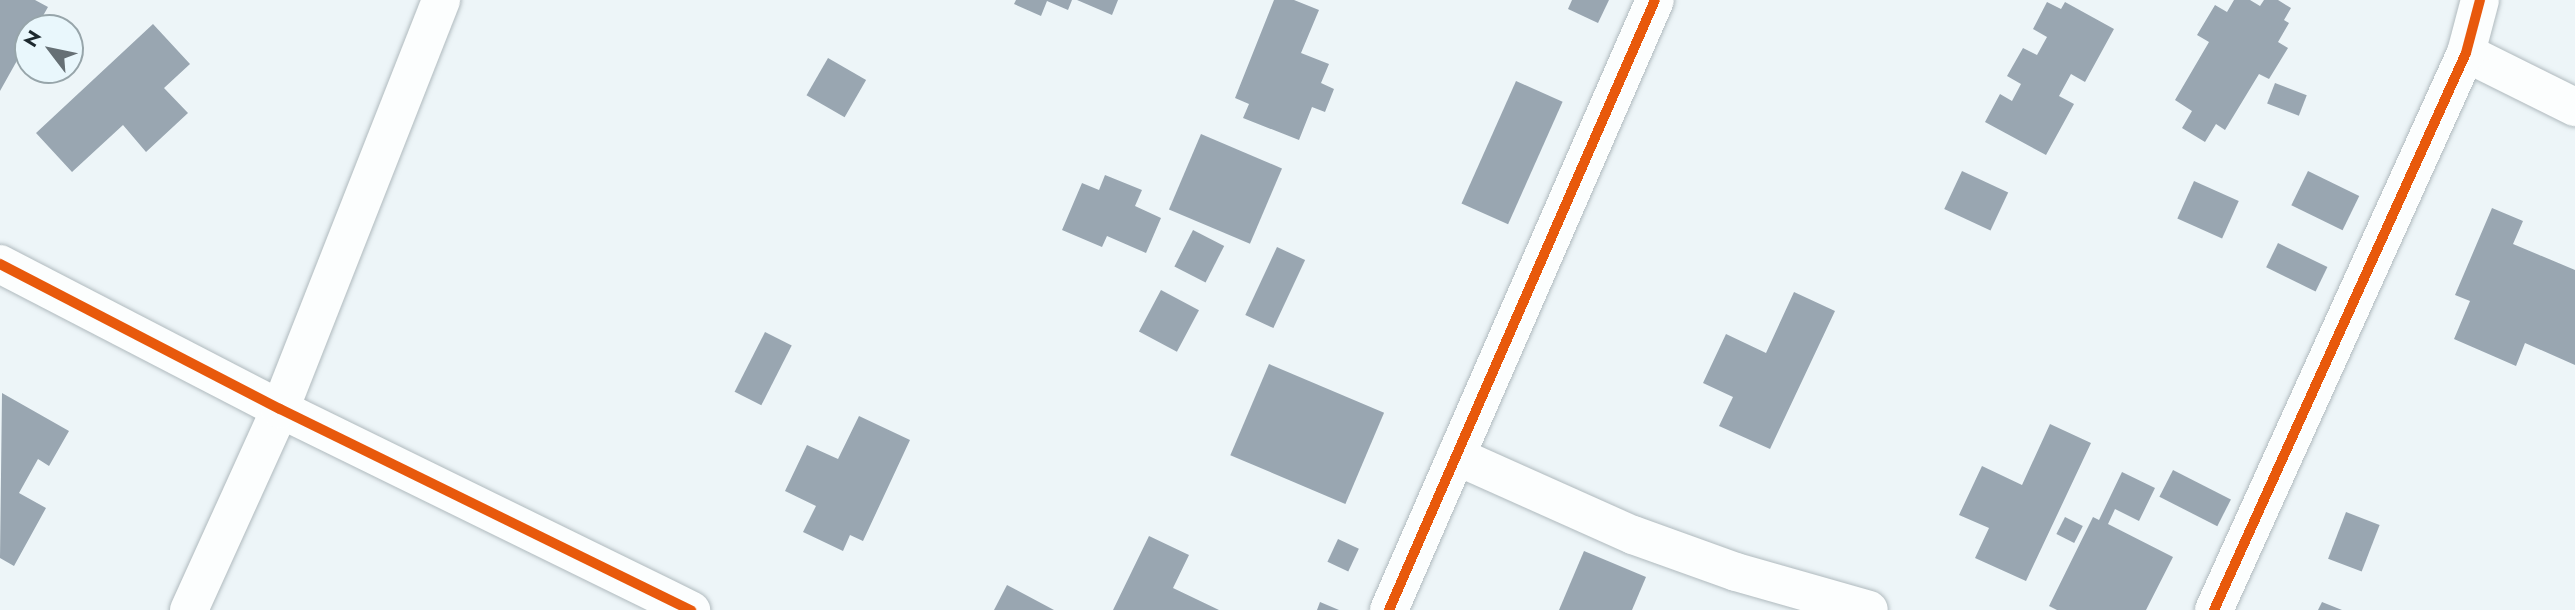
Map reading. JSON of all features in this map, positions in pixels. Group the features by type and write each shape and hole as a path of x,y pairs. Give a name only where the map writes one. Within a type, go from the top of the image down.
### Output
{"street":[{"path":"189,610 280,409 441,0"},
{"path":"1389,610 1656,0"},
{"path":"2214,610 2466,53 2480,0"},
{"path":"2466,53 2575,107"},
{"path":"0,264 280,409 691,610"},
{"path":"1456,456 1633,535 1735,572 1869,610"}],"building":[{"path":"0,0 35,0 48,7 44,14 14,14 14,66 0,91"},
{"path":"1016,0 1072,0 1068,10 1047,1 1041,16 1014,4"},
{"path":"1077,0 1118,0 1112,15"},
{"path":"1274,0 1294,0 1319,10 1301,53 1329,64 1321,83 1334,89 1325,112 1312,107 1299,140 1243,118 1249,104 1235,98"},
{"path":"1572,0 1609,0 1598,23 1568,9"},
{"path":"2234,0 2250,0 2260,6 2264,0 2278,0 2291,8 2284,20 2289,23 2278,42 2288,48 2269,79 2259,74 2225,130 2216,124 2205,142 2182,128 2192,111 2175,100 2209,42 2197,35 2215,5 2227,12"},
{"path":"2047,2 2061,9 2065,2 2114,29 2085,82 2071,74 2059,96 2074,104 2046,155 1985,122 2000,94 2012,101 2021,84 2007,76 2023,48 2037,55 2047,37 2033,29"},
{"path":"153,24 190,64 164,88 188,113 146,152 123,125 72,172 36,133"},
{"path":"828,58 866,80 845,117 806,95"},
{"path":"1516,81 1563,102 1508,224 1461,203"},
{"path":"2275,83 2307,95 2299,116 2267,104"},
{"path":"1201,134 1282,168 1250,244 1169,209"},
{"path":"1962,171 2008,193 1990,231 1944,209"},
{"path":"2308,171 2359,196 2343,230 2291,205"},
{"path":"1105,175 1142,190 1135,206 1161,218 1146,253 1107,236 1102,247 1062,230 1082,183 1099,190"},
{"path":"2194,181 2239,201 2222,238 2177,218"},
{"path":"2492,208 2523,221 2513,244 2575,270 2575,365 2525,343 2516,366 2454,339 2470,301 2455,295"},
{"path":"1193,230 1224,246 1206,282 1174,267"},
{"path":"2278,243 2327,267 2316,291 2266,267"},
{"path":"1277,247 1305,260 1273,328 1245,315"},
{"path":"1161,290 1199,310 1177,352 1139,331"},
{"path":"1794,292 1835,311 1770,449 1719,426 1733,397 1703,383 1726,334 1766,353"},
{"path":"765,332 792,346 761,405 735,392"},
{"path":"1269,364 1384,413 1345,504 1230,455"},
{"path":"2,393 69,431 49,466 38,459 19,493 46,508 14,566 0,558"},
{"path":"859,416 910,440 863,541 850,535 843,551 803,532 816,506 785,491 807,445 838,459"},
{"path":"2050,424 2091,443 2026,581 1975,558 1989,528 1959,515 1982,466 2022,485"},
{"path":"2173,470 2231,500 2217,526 2159,497"},
{"path":"2122,472 2155,488 2139,521 2115,509 2108,524 2173,557 2146,610 2057,610 2049,606 2093,517 2099,520"},
{"path":"2346,512 2380,525 2362,572 2328,559"},
{"path":"2065,517 2083,526 2074,543 2056,534"},
{"path":"1149,536 1189,555 1173,588 1219,610 1113,610"},
{"path":"1338,539 1359,549 1348,571 1327,562"},
{"path":"1584,551 1646,577 1632,610 1559,610"},
{"path":"1007,585 1054,610 994,610"},
{"path":"1320,602 1339,610 1317,610"},
{"path":"2322,602 2342,610 2318,610"}],"cycle path":[{"path":"1389,610 1655,0"},
{"path":"2214,610 2466,53 2480,0"},
{"path":"0,264 280,409 691,610"}]}
